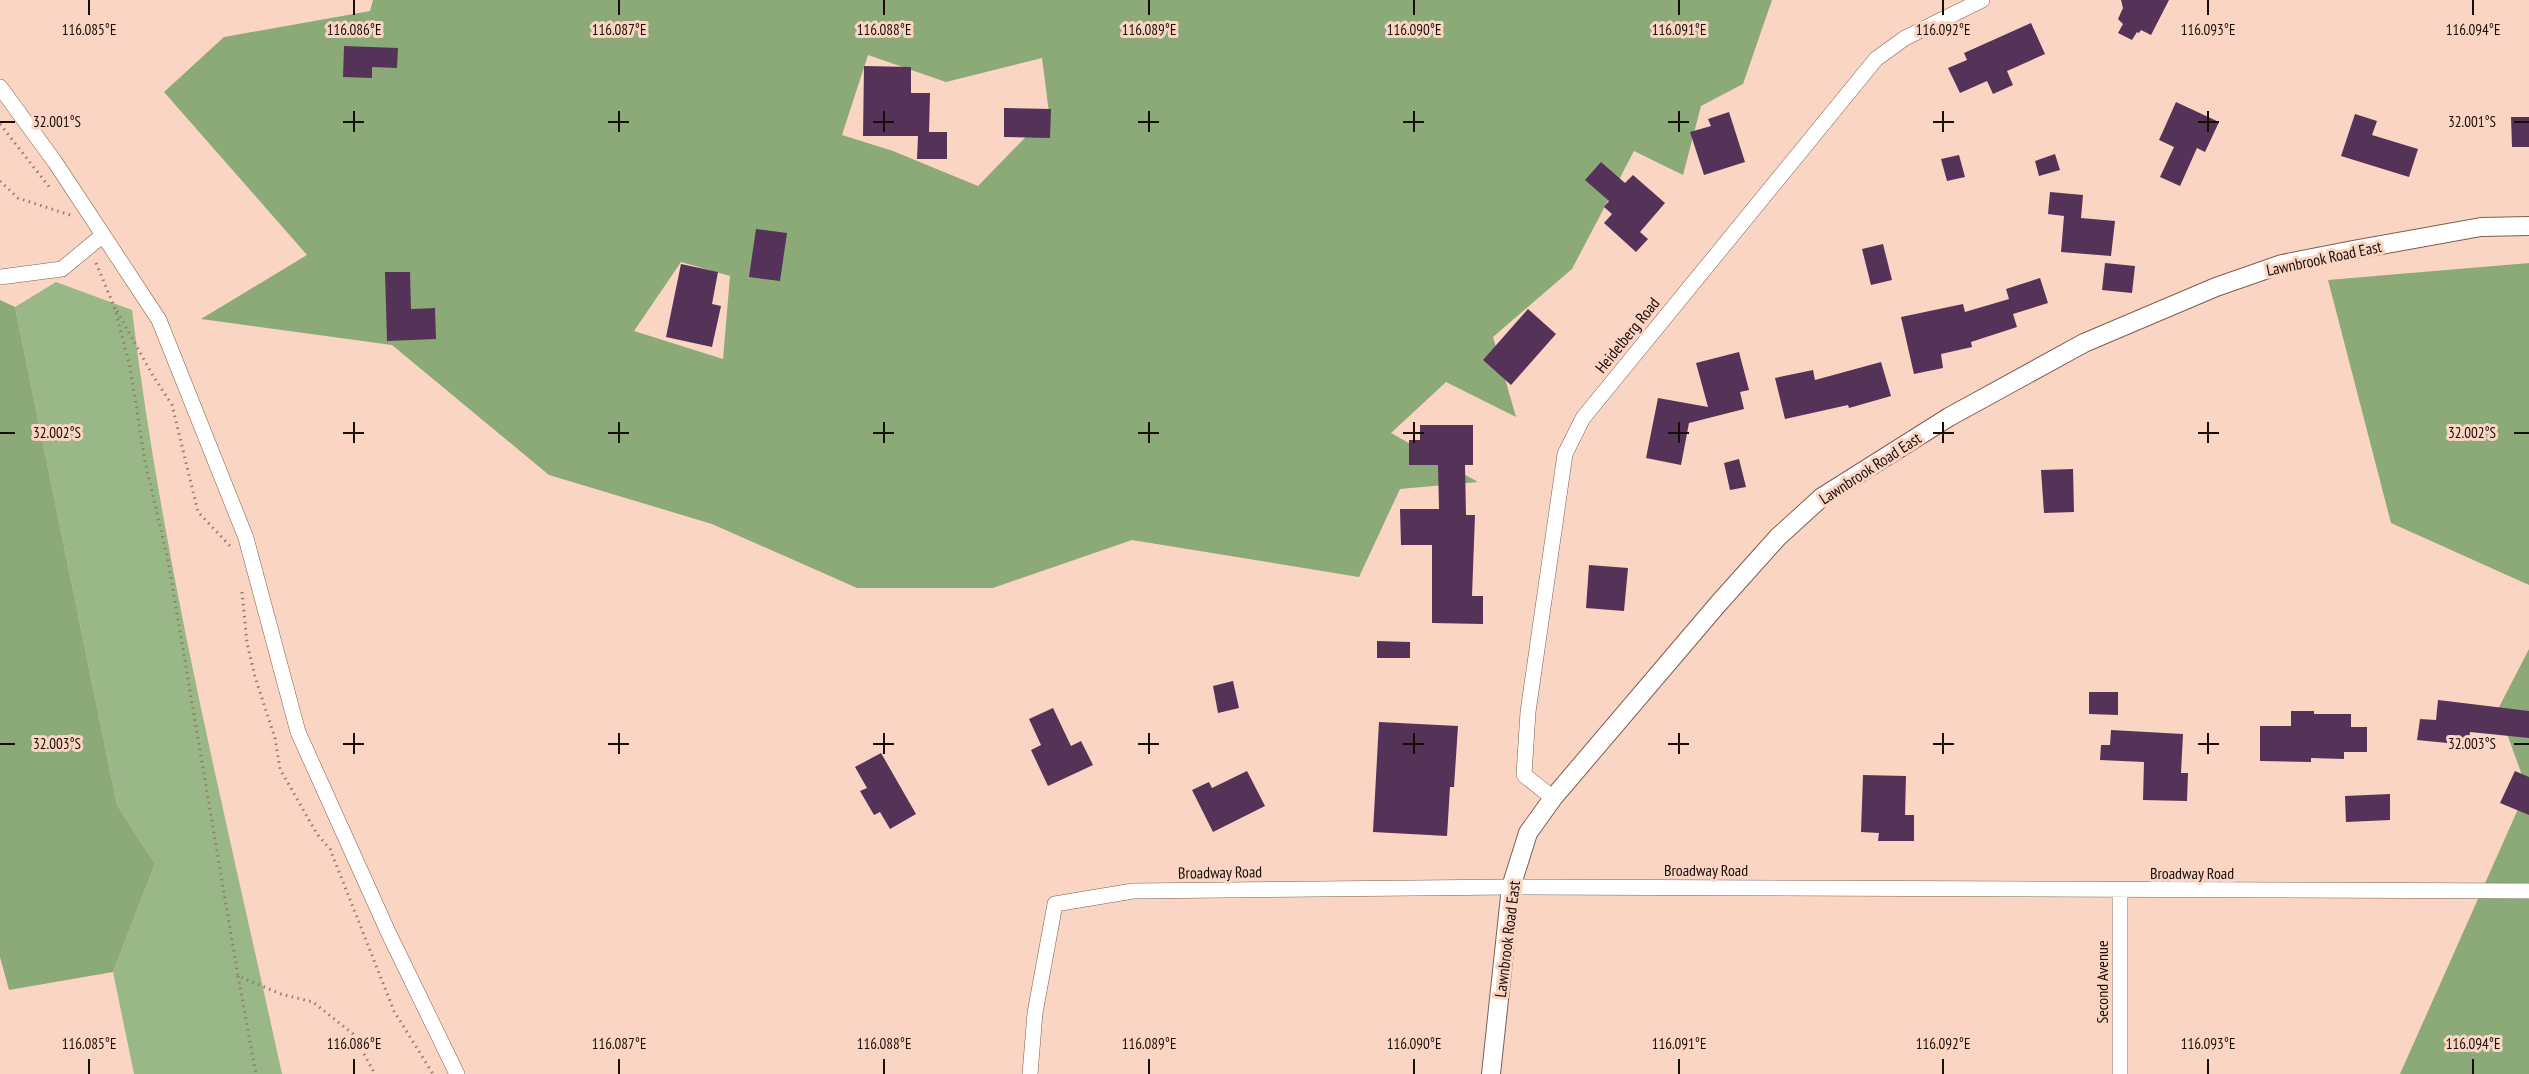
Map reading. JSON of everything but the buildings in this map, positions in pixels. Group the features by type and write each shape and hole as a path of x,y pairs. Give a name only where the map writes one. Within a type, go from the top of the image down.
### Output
{"street":[{"name":"Heidelberg Road","path":"1553,798 1524,775 1528,712 1565,454 1583,418 1876,59 1905,38 1982,0"},
{"path":"3,91 55,162 159,320 246,538 298,732 389,934 457,1074"},
{"name":"Lawnbrook Road East","path":"1491,1074 1511,887 1528,833 1553,798 1778,537 1822,497 1949,417 2084,343 2216,286 2282,264 2481,227 2529,226"},
{"path":"0,277 62,268 103,235"},
{"name":"Broadway Road","path":"1030,1074 1035,1013 1055,904 1133,891 1511,887 2529,891"},
{"name":"Second Avenue","path":"2120,891 2120,1074"}],"path":[{"path":"0,124 52,190"},
{"path":"0,181 18,198 71,216"},
{"path":"64,207 90,247 114,306 130,367 145,462 168,560 256,1074"},
{"path":"238,976 280,994 313,1002 353,1034 375,1074"}],"green space":[{"path":"373,0 1772,0 1743,84 1701,106 1683,175 1634,151 1572,269 1493,337 1516,417 1446,382 1391,433 1478,482 1400,489 1359,577 1132,540 993,588 857,588 712,524 549,475 392,345 201,319 307,255 164,92 224,37 370,11","holes":["868,55 946,82 1042,58 1049,113 978,186 893,151 842,135","681,262 730,276 723,359 634,331"]},
{"path":"2529,263 2529,585 2391,523 2328,280"},
{"path":"56,282 132,310 145,407 179,598 282,1074 134,1074 113,972 155,864 117,805 15,307"},
{"path":"0,300 15,307 117,805 155,864 113,972 9,990 0,957"},
{"path":"2529,649 2529,1074 2400,1074 2527,789 2498,709"}]}
